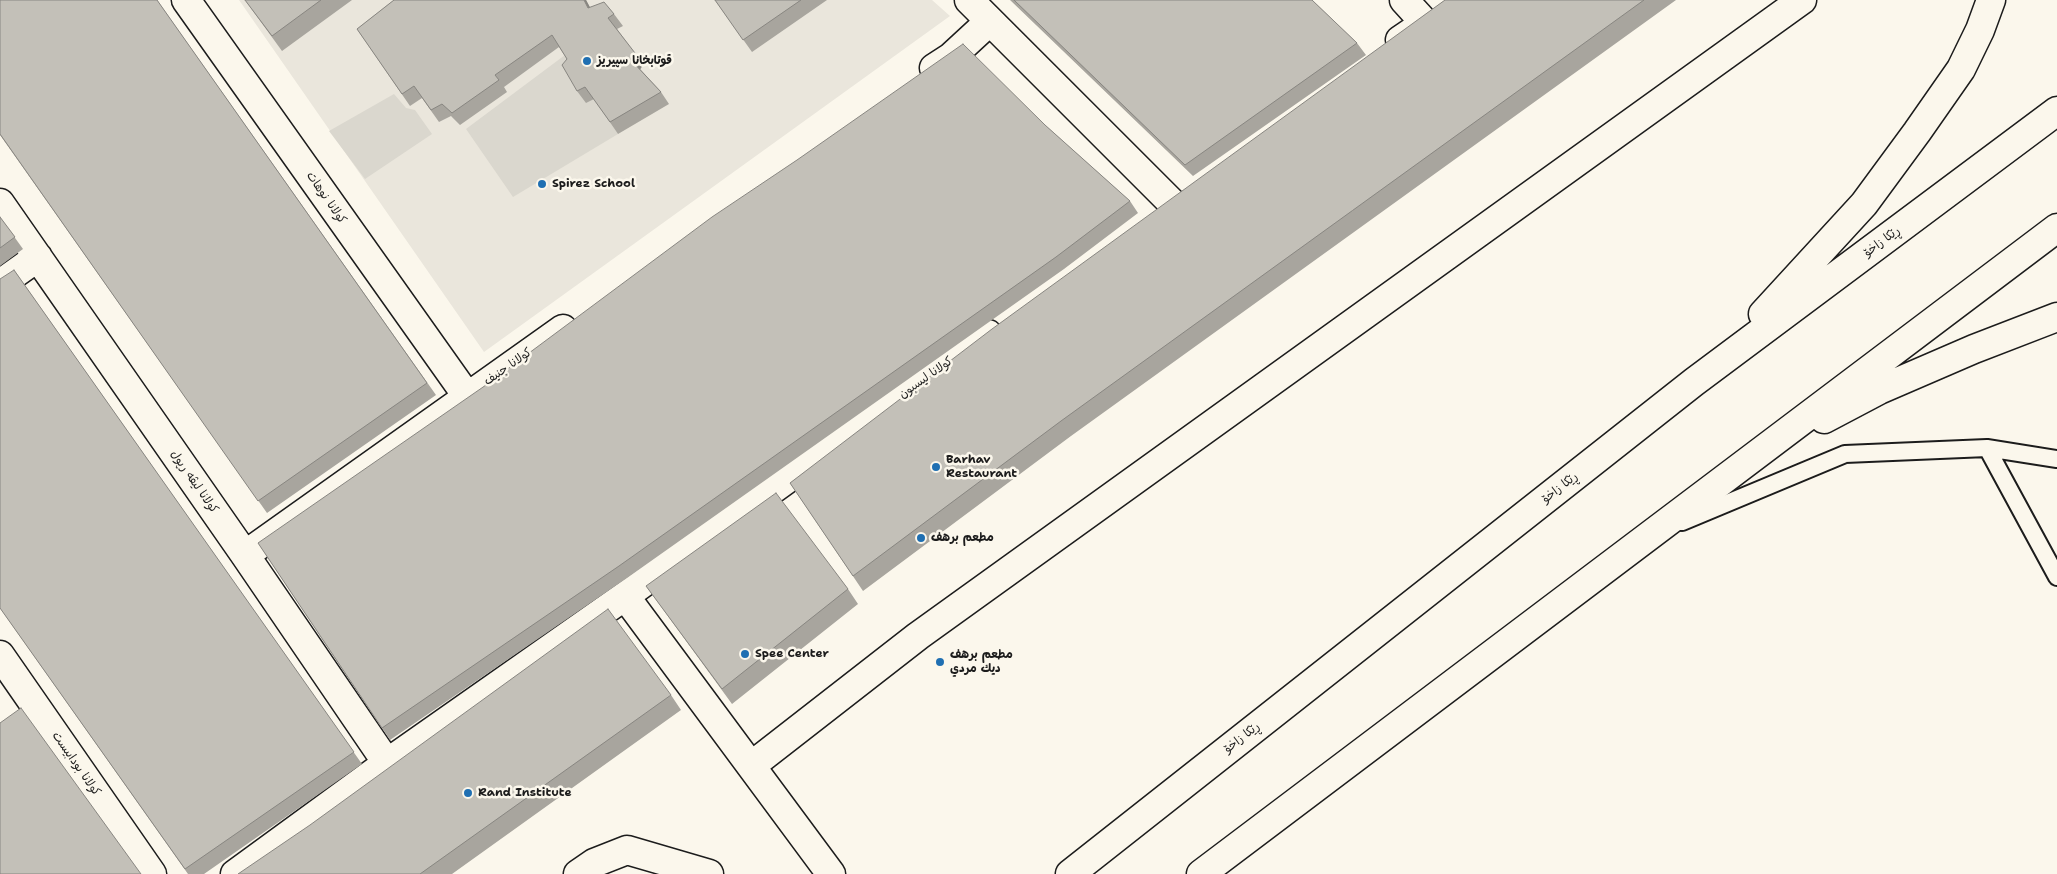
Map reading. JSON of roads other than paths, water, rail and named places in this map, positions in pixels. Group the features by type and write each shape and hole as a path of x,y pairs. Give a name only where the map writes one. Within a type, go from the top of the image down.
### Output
{"main road":[{"name":"كولانا نوهات","path":"186,0 467,396"},
{"path":"969,0 1172,203"},
{"path":"1404,0 1424,23"},
{"path":"1694,382 1784,292 1864,204 1918,132 1961,69 1980,30 1991,0"},
{"path":"751,766 918,636 1783,5"},
{"path":"1377,56 1449,6"},
{"path":"910,85 951,56 990,21"},
{"name":"ڕێکا زاخۆ","path":"1070,874 1694,382 2057,111"},
{"path":"1148,220 1196,186"},
{"name":"كولانا ليڤه رپول","path":"0,203 245,554 387,763"},
{"path":"1201,874 2057,228"},
{"path":"0,284 38,257"},
{"name":"كولانا جنيف","path":"245,554 580,317"},
{"name":"كولانا ليسبون","path":"235,874 387,763 624,596 1012,317"},
{"path":"1750,459 1879,390 1974,349 2057,317"},
{"path":"624,596 751,766 825,872"},
{"name":"كولانا بودابيست","path":"0,655 25,714 152,874"},
{"path":"578,874 594,862 627,850 709,874"}],"lane":[{"path":"1987,448 2057,577"},
{"path":"1652,535 1845,454 1987,448 2057,459"}],"place":[{"name":"قوتابخانا سپيريز","path":"587,61"},
{"name":"Spirez School","path":"542,184"},
{"name":"Barhav Restaurant","path":"936,467"},
{"name":"مطعم برهف","path":"921,538"},
{"name":"Spee Center","path":"745,654"},
{"name":"مطعم برهف ديك مردي","path":"940,662"},
{"name":"Rand Institute","path":"468,793"}]}
